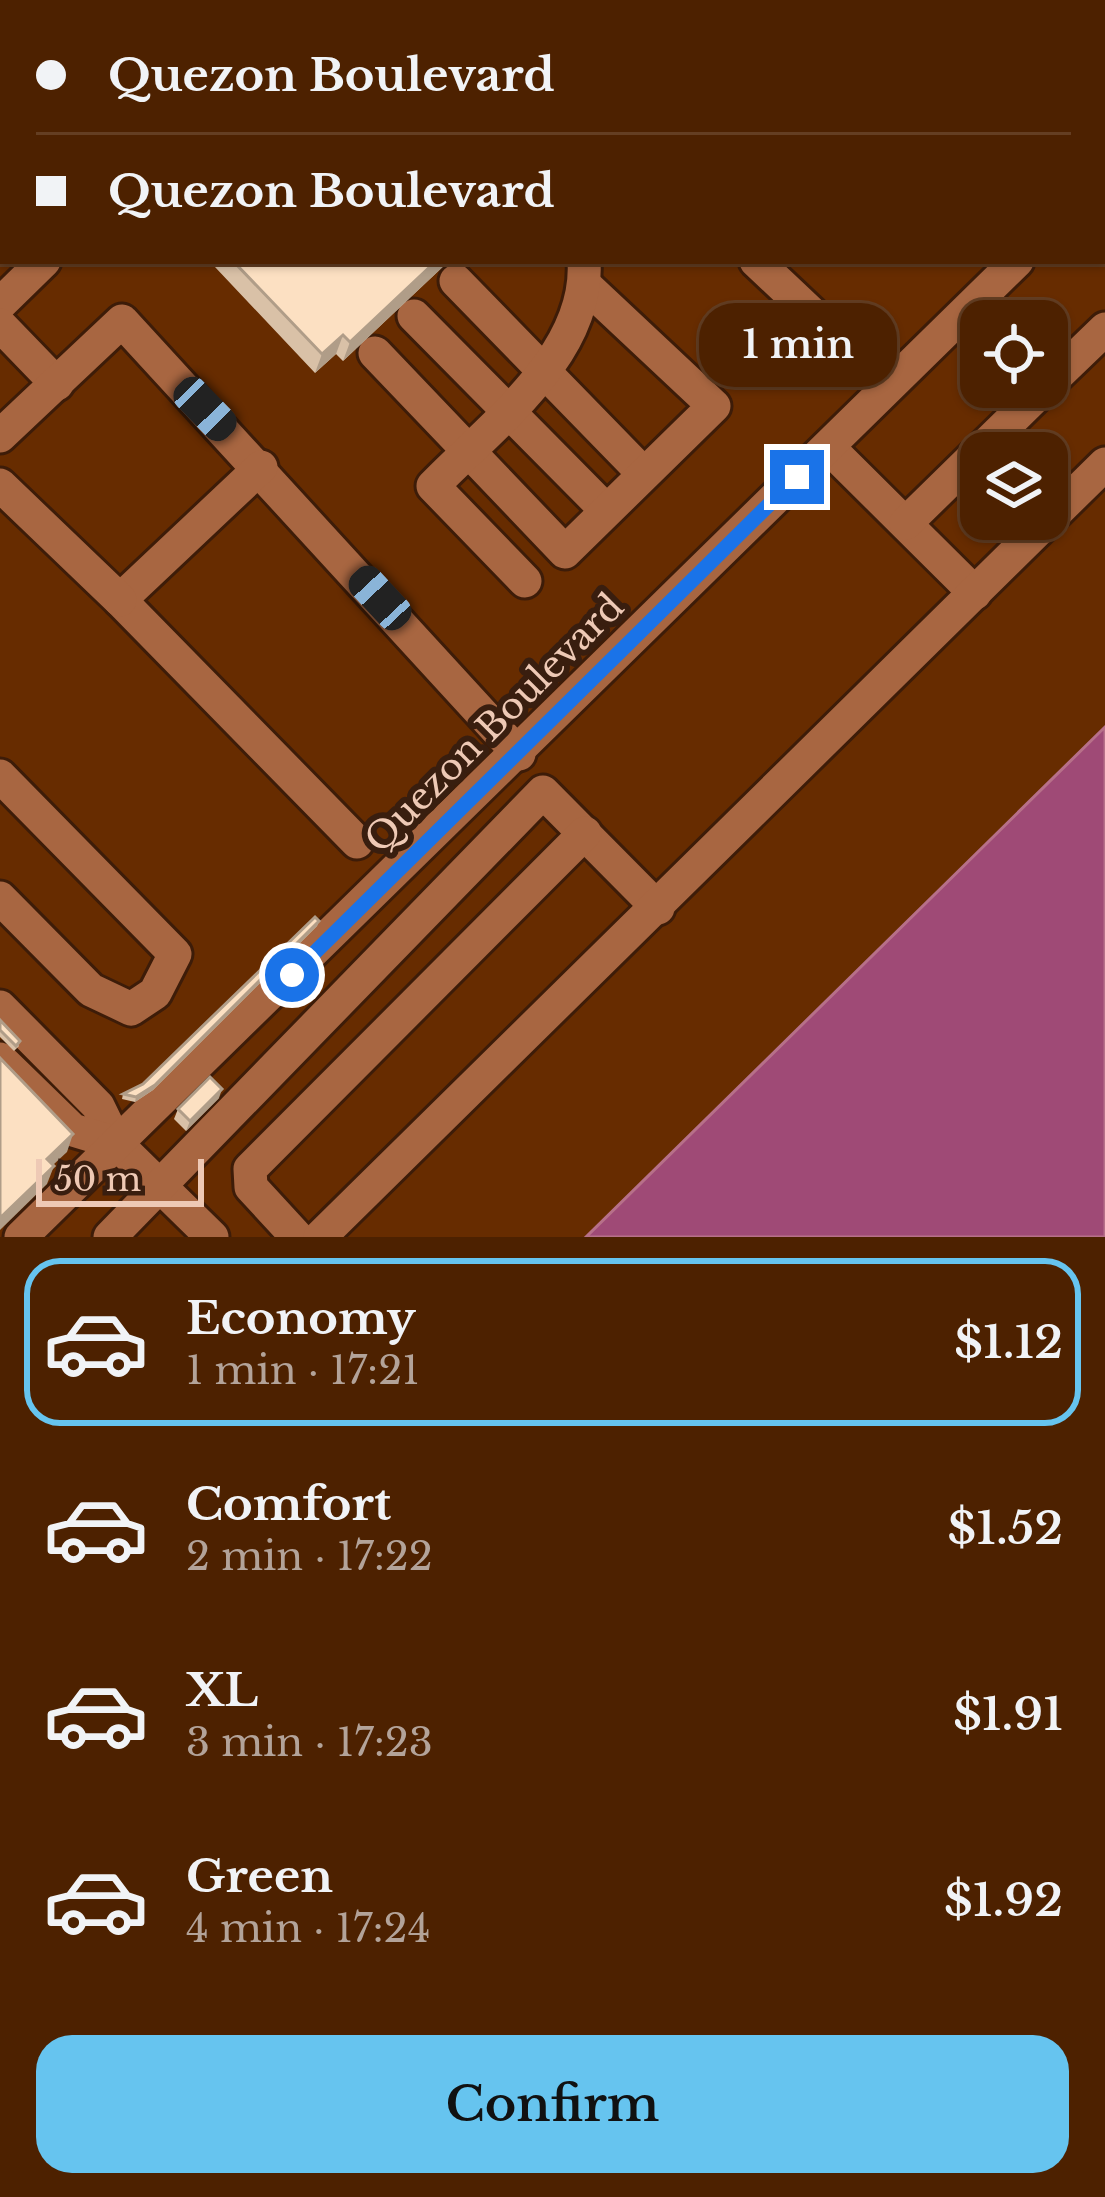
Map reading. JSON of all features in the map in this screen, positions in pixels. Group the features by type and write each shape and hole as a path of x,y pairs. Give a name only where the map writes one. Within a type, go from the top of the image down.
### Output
{"street":[{"path":"0,304 41,264"},
{"path":"759,264 828,329"},
{"name":"Quezon Boulevard","path":"21,1237 1014,264"},
{"path":"525,580 433,487 544,371 572,327 585,273"},
{"path":"375,352 565,552 714,406 585,273"},
{"path":"456,281 643,473"},
{"path":"414,316 606,510"},
{"path":"0,436 122,320 519,754"},
{"path":"0,326 57,384"},
{"path":"1068,364 1105,328"},
{"path":"906,523 1024,408"},
{"path":"828,447 975,593"},
{"path":"320,1237 1105,464"},
{"path":"120,599 261,467"},
{"path":"0,485 120,599 357,842"},
{"path":"0,776 175,954 155,993 131,1009 92,990 0,898"},
{"path":"110,1237 543,792 658,908"},
{"path":"297,1237 251,1187 250,1169 585,833"},
{"path":"0,1007 98,1106 116,1143 212,1237"},
{"path":"0,1059 73,1130 116,1143"}],"shaded area":[{"path":"1105,727 1105,1237 586,1237"}],"building":[{"path":"236,264 433,264 350,342 343,335 322,354"},
{"path":"315,917 319,921 155,1085 136,1097 123,1094 143,1084"},
{"path":"0,1020 20,1041 16,1046 0,1030"},
{"path":"0,1058 73,1134 47,1159 54,1166 0,1218"},
{"path":"210,1077 222,1089 190,1121 178,1109"}],"route":[{"path":"292,975 797,477"}]}
